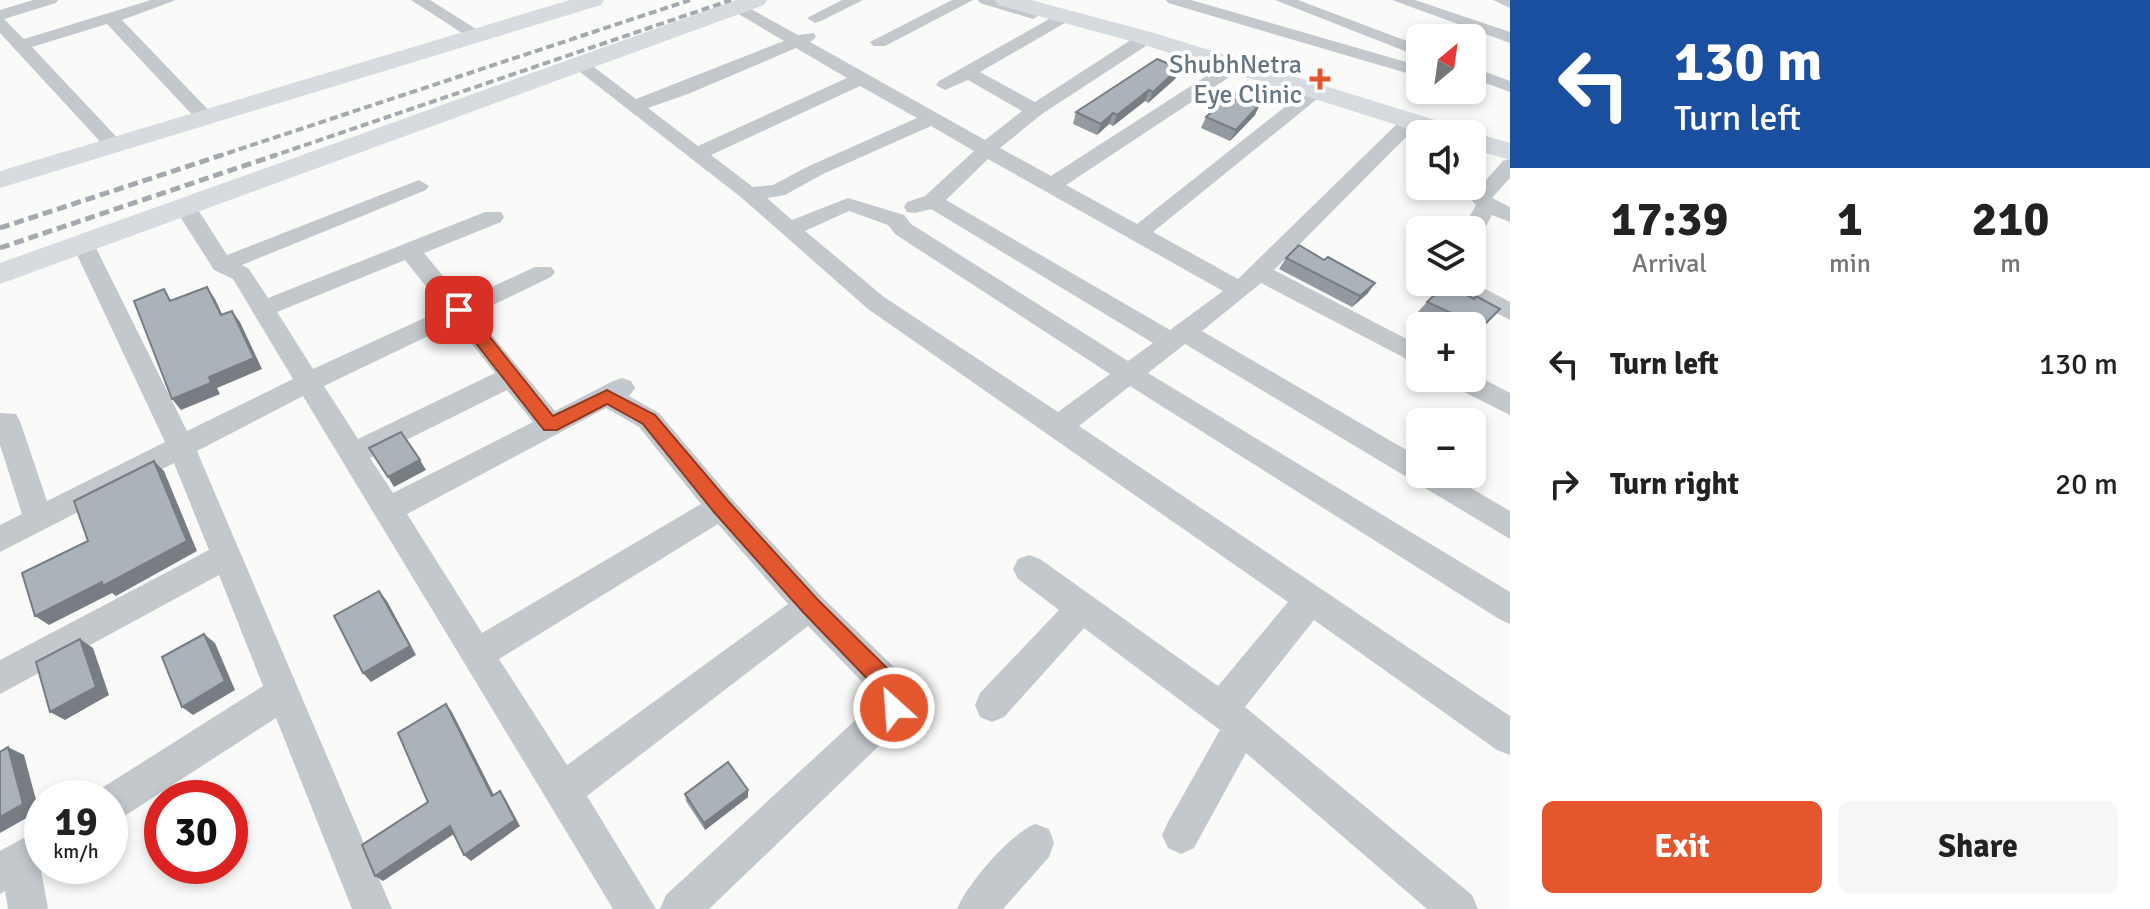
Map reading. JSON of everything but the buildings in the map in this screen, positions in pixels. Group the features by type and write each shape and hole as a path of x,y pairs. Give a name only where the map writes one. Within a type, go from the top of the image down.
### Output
{"street":[{"path":"0,15 50,0"},
{"path":"19,46 168,0"},
{"path":"419,0 479,36"},
{"path":"634,106 682,90 809,31 855,0"},
{"path":"879,42 965,0"},
{"path":"986,0 1044,6"},
{"path":"1006,0 1044,6 1408,120"},
{"path":"1174,0 1406,68"},
{"path":"1283,0 1406,47"},
{"path":"1400,0 1510,38"},
{"path":"1501,0 1510,3"},
{"path":"0,180 479,36 584,1"},
{"path":"0,274 747,3 809,31 860,79 1240,290"},
{"path":"945,85 969,73 1044,6"},
{"path":"110,17 206,118"},
{"path":"0,23 114,145"},
{"path":"896,220 919,204 933,201 987,149 1035,110 1146,38"},
{"path":"580,65 749,194 876,303 1510,737"},
{"path":"1052,185 1234,66"},
{"path":"969,73 1035,110"},
{"path":"1486,78 1510,87"},
{"path":"697,154 860,79"},
{"path":"1139,233 1316,91"},
{"path":"1486,92 1510,99"},
{"path":"749,194 778,191 931,119"},
{"path":"1059,426 1240,290 1406,126"},
{"path":"1486,144 1510,151"},
{"path":"1510,165 1481,198 1487,205 1510,215"},
{"path":"222,265 419,186"},
{"path":"933,201 1406,465"},
{"path":"790,229 848,204 896,220 903,229 1130,373 1510,609"},
{"path":"1481,216 1487,205"},
{"path":"185,207 222,265 241,274 636,909"},
{"path":"262,309 493,217"},
{"path":"83,244 181,446 372,909"},
{"path":"409,250 551,425"},
{"path":"0,539 307,383 543,272"},
{"path":"1259,272 1406,350"},
{"path":"1480,296 1510,312"},
{"path":"353,454 512,376"},
{"path":"388,510 616,391 649,420 721,507 810,606 889,686 894,708 680,909"},
{"path":"1485,392 1510,405"},
{"path":"6,421 38,519"},
{"path":"1446,488 1510,526"},
{"path":"477,654 721,507"},
{"path":"0,678 227,555"},
{"path":"1029,569 1231,718 1441,902"},
{"path":"1181,835 1231,718 1310,600"},
{"path":"562,792 810,606"},
{"path":"992,705 1082,608"},
{"path":"128,792 285,692"},
{"path":"977,909 1035,843"},
{"path":"21,861 28,909"}],"railway":[{"path":"216,157 690,0"},
{"path":"270,157 731,0"},
{"path":"0,228 222,155"},
{"path":"0,248 276,155"}],"place":[{"name":"ShubhNetra Eye Clinic","path":"1320,79"}],"route":[{"path":"459,310 551,425 607,396 649,420 721,507 810,606 889,686 894,708"}]}
